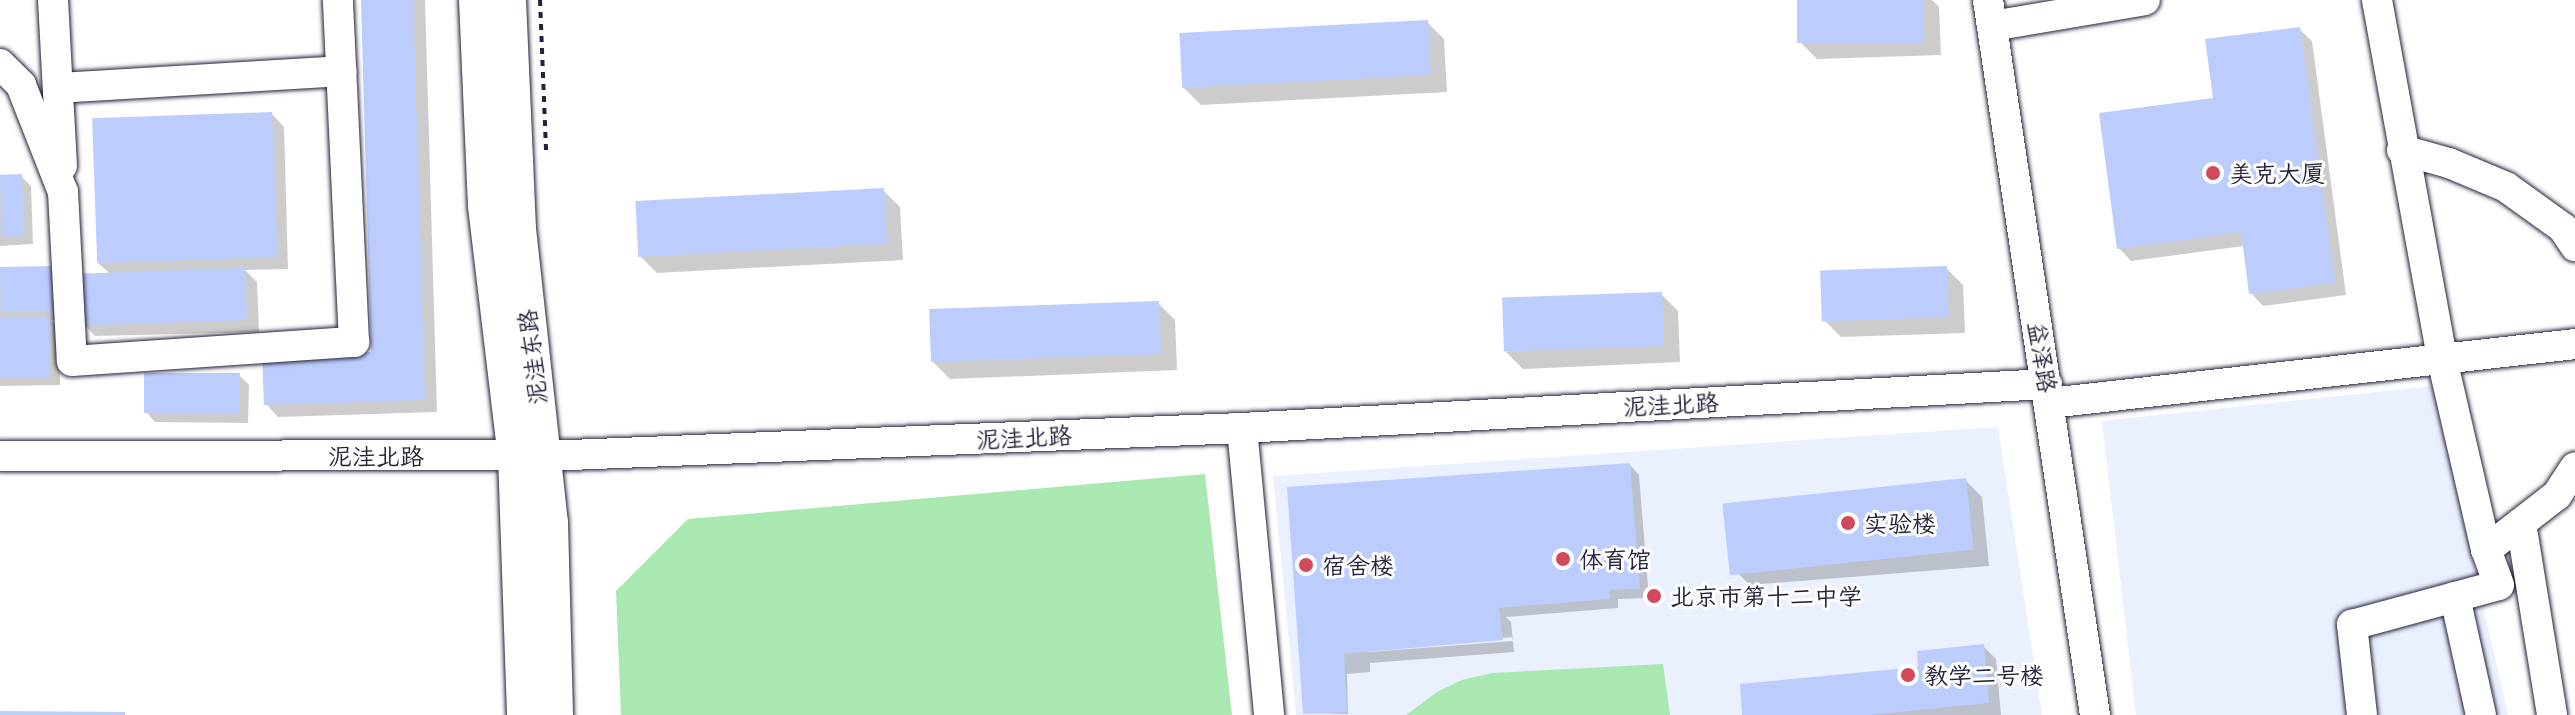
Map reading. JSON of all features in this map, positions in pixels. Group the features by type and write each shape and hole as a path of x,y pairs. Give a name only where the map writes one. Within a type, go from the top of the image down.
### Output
{"main road":[{"name":"泥洼东路","path":"478,0 487,206 530,456 526,715"},
{"name":"泥洼东路","path":"507,0 530,456 554,715"}],"street":[{"path":"53,0 72,361 354,342 338,0"},
{"path":"1990,13 2145,0"},
{"path":"2362,715 2352,625 2499,585 2486,550 2442,359 2377,0"},
{"name":"益泽路","path":"1990,13 2095,715"},
{"path":"0,64 21,85 63,192"},
{"path":"58,88 341,71"},
{"path":"2402,150 2449,163 2506,187 2563,228 2575,246"},
{"name":"泥洼北路","path":"0,456 530,456 2048,393 2442,359 2575,344"},
{"path":"1242,428 1269,715"},
{"path":"2486,550 2557,495 2575,467"},
{"path":"2521,523 2552,715"},
{"path":"2455,597 2481,715"}],"shaded area":[{"path":"2433,386 2508,715 2136,715 2102,421"},
{"name":"北京市第十二中学","path":"1998,427 2042,715 1296,715 1273,476"}],"green space":[{"path":"1205,474 1232,715 621,715 616,591 688,519"},
{"path":"1663,664 1670,715 1406,715 1437,692 1462,680 1492,673"}],"building":[{"path":"361,0 413,0 425,400 264,405 262,355 371,352"},
{"path":"1797,0 1923,0 1923,43 1797,43"},
{"path":"1428,20 1431,75 1182,88 1179,33"},
{"name":"美克大厦","path":"2300,27 2335,283 2249,294 2241,232 2117,249 2099,113 2213,98 2205,39"},
{"path":"272,112 277,257 97,263 92,118"},
{"path":"22,174 24,236 2,237 0,175"},
{"path":"884,188 887,244 638,257 635,201"},
{"path":"51,266 52,311 1,312 0,267"},
{"path":"1947,266 1949,317 1822,321 1820,270"},
{"path":"245,268 247,320 81,326 79,274"},
{"path":"1662,292 1664,346 1504,352 1502,298"},
{"path":"1159,301 1161,354 931,362 929,309"},
{"path":"0,317 50,317 50,377 0,377"},
{"path":"144,373 240,373 240,413 144,413"},
{"path":"1630,463 1640,589 1609,590 1610,599 1499,608 1503,640 1344,654 1347,712 1303,714 1287,487"},
{"name":"实验楼","path":"1966,478 1974,550 1730,575 1722,504"},
{"name":"教学二号楼","path":"1984,644 1989,703 1870,715 1742,715 1740,684 1918,667 1917,651"},
{"path":"0,711 125,712 125,715 0,715"}],"place":[{"name":"美克大厦","path":"2213,173"},
{"name":"实验楼","path":"1848,523"},
{"name":"体育馆","path":"1563,559"},
{"name":"宿舍楼","path":"1306,565"},
{"name":"北京市第十二中学","path":"1654,596"},
{"name":"教学二号楼","path":"1908,675"}]}
